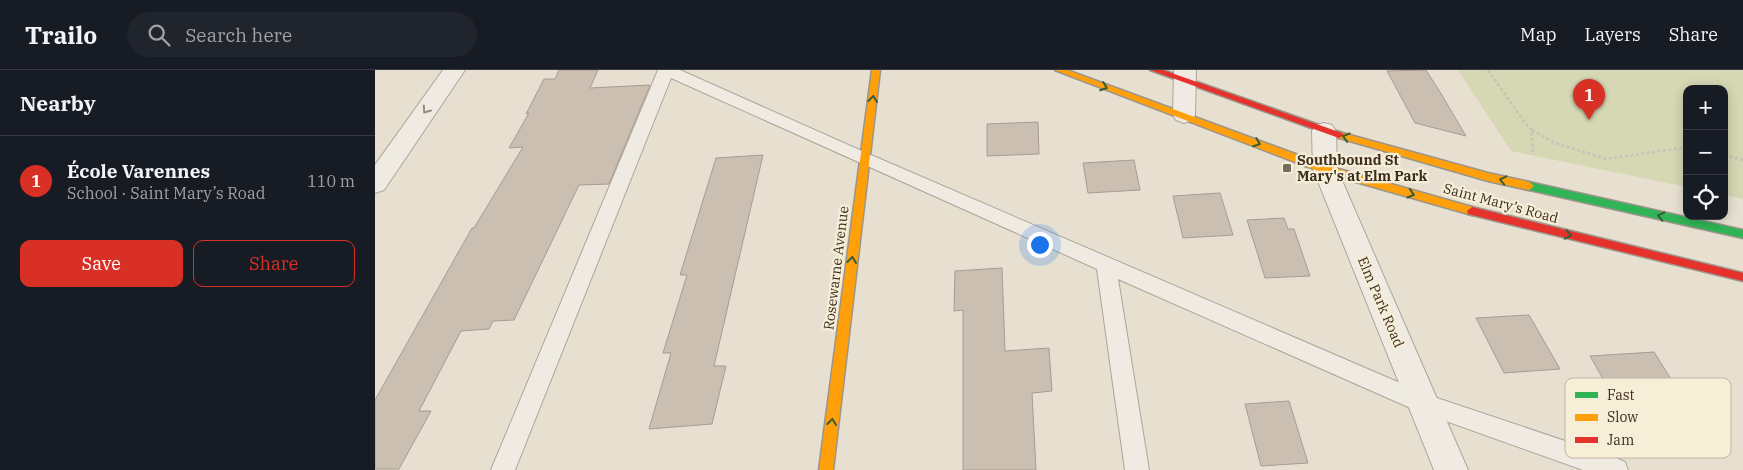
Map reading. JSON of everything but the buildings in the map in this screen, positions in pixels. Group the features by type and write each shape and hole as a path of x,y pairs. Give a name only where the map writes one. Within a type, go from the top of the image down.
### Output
{"main road":[{"name":"Rosewarne Avenue","path":"827,470 876,70"},
{"name":"Saint Mary’s Road","path":"1059,70 1325,170 1492,217 1743,277"},
{"name":"Saint Mary’s Road","path":"1154,70 1185,75 1324,131 1488,177 1743,234"}],"street":[{"path":"375,184 454,70"},
{"path":"1184,116 1185,75"},
{"name":"Elm Park Road","path":"1324,131 1325,170 1451,470"}],"lane":[{"path":"503,470 667,70 865,159 1423,403 1565,452"},
{"path":"1106,264 1137,470"},
{"path":"1581,458 1616,470"}],"path":[{"path":"1488,70 1532,130 1555,142 1607,159 1683,147"},
{"path":"1532,130 1533,155"},
{"path":"1728,155 1743,160"}],"green space":[{"path":"1458,70 1743,70 1743,199 1728,196 1728,85 1683,85 1683,186 1511,151"}],"traffic: fast":[{"path":"1529,186 1743,234"}],"traffic: slow":[{"path":"826,470 876,70"},
{"path":"1059,70 1325,169 1472,211"},
{"path":"1339,135 1488,177 1529,186"}],"traffic: jam":[{"path":"1154,70 1339,135"},
{"path":"1472,211 1743,277"}],"place":[{"name":"École Varennes","path":"1589,120"},
{"name":"Southbound St Mary's at Elm Park","path":"1287,168"}]}
